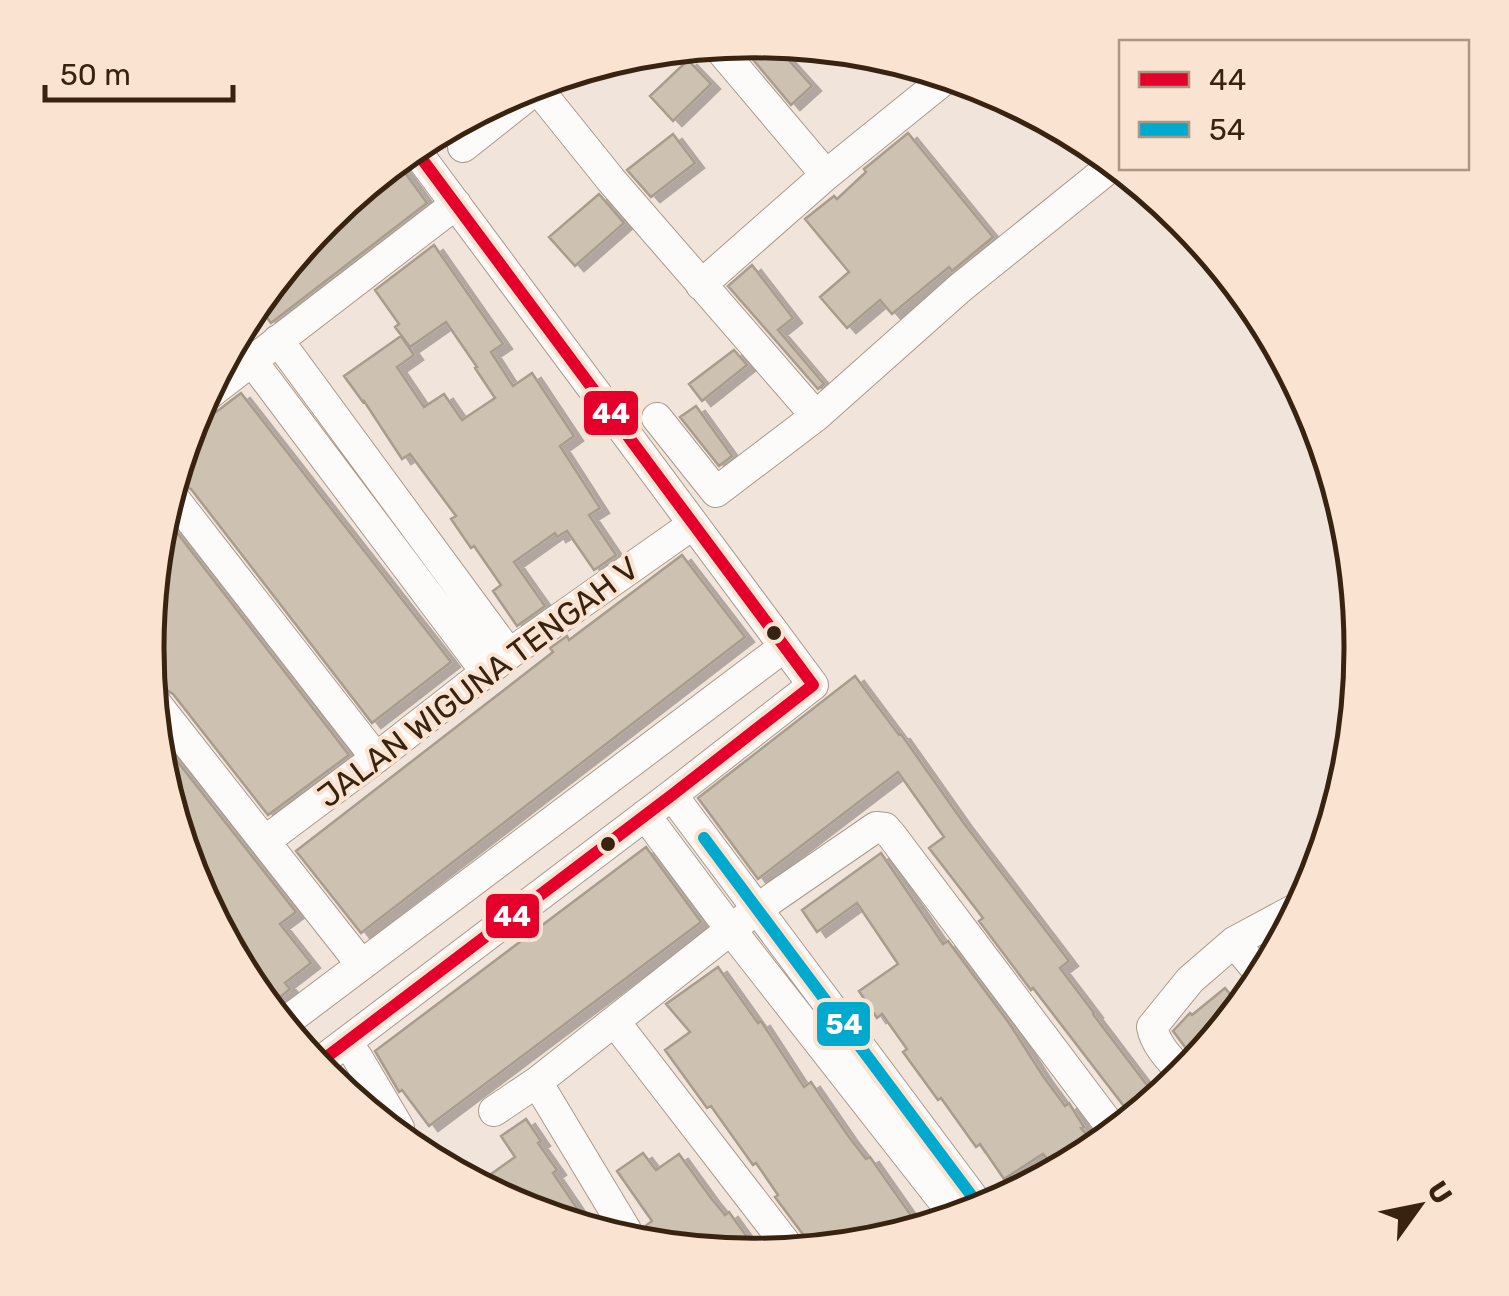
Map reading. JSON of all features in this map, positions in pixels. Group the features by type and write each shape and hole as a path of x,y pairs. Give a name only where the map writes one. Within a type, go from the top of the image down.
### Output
{"street":[{"path":"727,59 826,175"},
{"path":"700,285 936,86"},
{"path":"548,95 611,180 816,416"},
{"path":"462,147 507,112"},
{"path":"329,1057 813,685 423,159"},
{"path":"657,418 716,492 816,416 960,288 1104,172"},
{"path":"230,378 456,204"},
{"path":"278,340 498,663"},
{"path":"252,361 498,663"},
{"path":"181,507 376,758"},
{"name":"JALAN WIGUNA TENGAH V","path":"265,841 498,663 692,525"},
{"path":"294,1017 784,646"},
{"path":"168,719 361,964"},
{"path":"672,796 972,1197"},
{"path":"645,816 947,1206"},
{"path":"494,1110 537,1082 757,909 876,827 885,828 1107,1121"},
{"path":"1174,1063 1152,1028 1190,980 1234,942 1280,918"},
{"path":"1234,942 1252,964"},
{"path":"615,1022 781,1237"},
{"path":"347,1044 391,1113"},
{"path":"537,1082 622,1223"}],"building":[{"path":"752,58 787,59 812,86 791,105"},
{"path":"686,62 711,84 673,121 650,96"},
{"path":"908,133 993,237 892,314 880,300 847,328 820,297 849,272 805,219 834,196 837,199 866,172 864,169"},
{"path":"673,134 695,163 651,197 627,170"},
{"path":"405,173 427,203 271,323 266,317 311,259 365,204"},
{"path":"599,194 624,223 575,266 549,237"},
{"path":"434,245 503,344 491,352 513,386 532,373 574,436 560,446 600,508 589,515 616,555 594,570 567,531 557,537 555,533 514,562 545,606 517,626 493,591 501,585 451,519 456,516 410,454 402,459 344,376 401,336 414,355 397,367 424,407 444,394 462,420 495,398 446,322 410,347 375,290"},
{"path":"752,265 793,318 778,330 824,384 818,389 728,286"},
{"path":"734,350 747,365 702,401 689,384"},
{"path":"241,393 451,662 372,723 186,487 216,412"},
{"path":"696,406 732,456 719,466 680,417"},
{"path":"176,531 349,755 268,815 165,689 164,648"},
{"path":"682,555 745,637 361,933 296,851 553,652 550,648 567,636 569,640"},
{"path":"855,676 1069,961 1060,968 1149,1088 1125,1107 1031,990 979,921 983,918 929,848 944,837 898,772 758,879 698,798"},
{"path":"174,757 296,912 280,924 311,963 285,983 290,989 279,998 225,909 195,838"},
{"path":"646,847 701,922 429,1126 402,1090 399,1092 375,1051"},
{"path":"881,853 943,944 948,941 1065,1106 1069,1103 1087,1136 1048,1160 1043,1154 1004,1179 980,1144 976,1147 941,1098 938,1100 903,1052 907,1049 882,1014 877,1018 859,991 898,964 857,903 817,932 802,910"},
{"path":"718,967 758,1023 761,1021 804,1087 811,1082 912,1217 804,1236 756,1163 753,1165 711,1106 707,1108 665,1050 690,1032 666,1004"},
{"path":"1225,988 1231,995 1186,1050 1173,1031"},
{"path":"526,1119 557,1170 553,1173 579,1211 489,1176 515,1157 501,1136"},
{"path":"643,1153 656,1170 679,1154 711,1198 725,1215 729,1212 748,1238 644,1228 652,1221 617,1171"}],"transit line":[{"name":"44","path":"328,1056 813,685 422,160"},
{"name":"54","path":"704,838 972,1197"}]}
